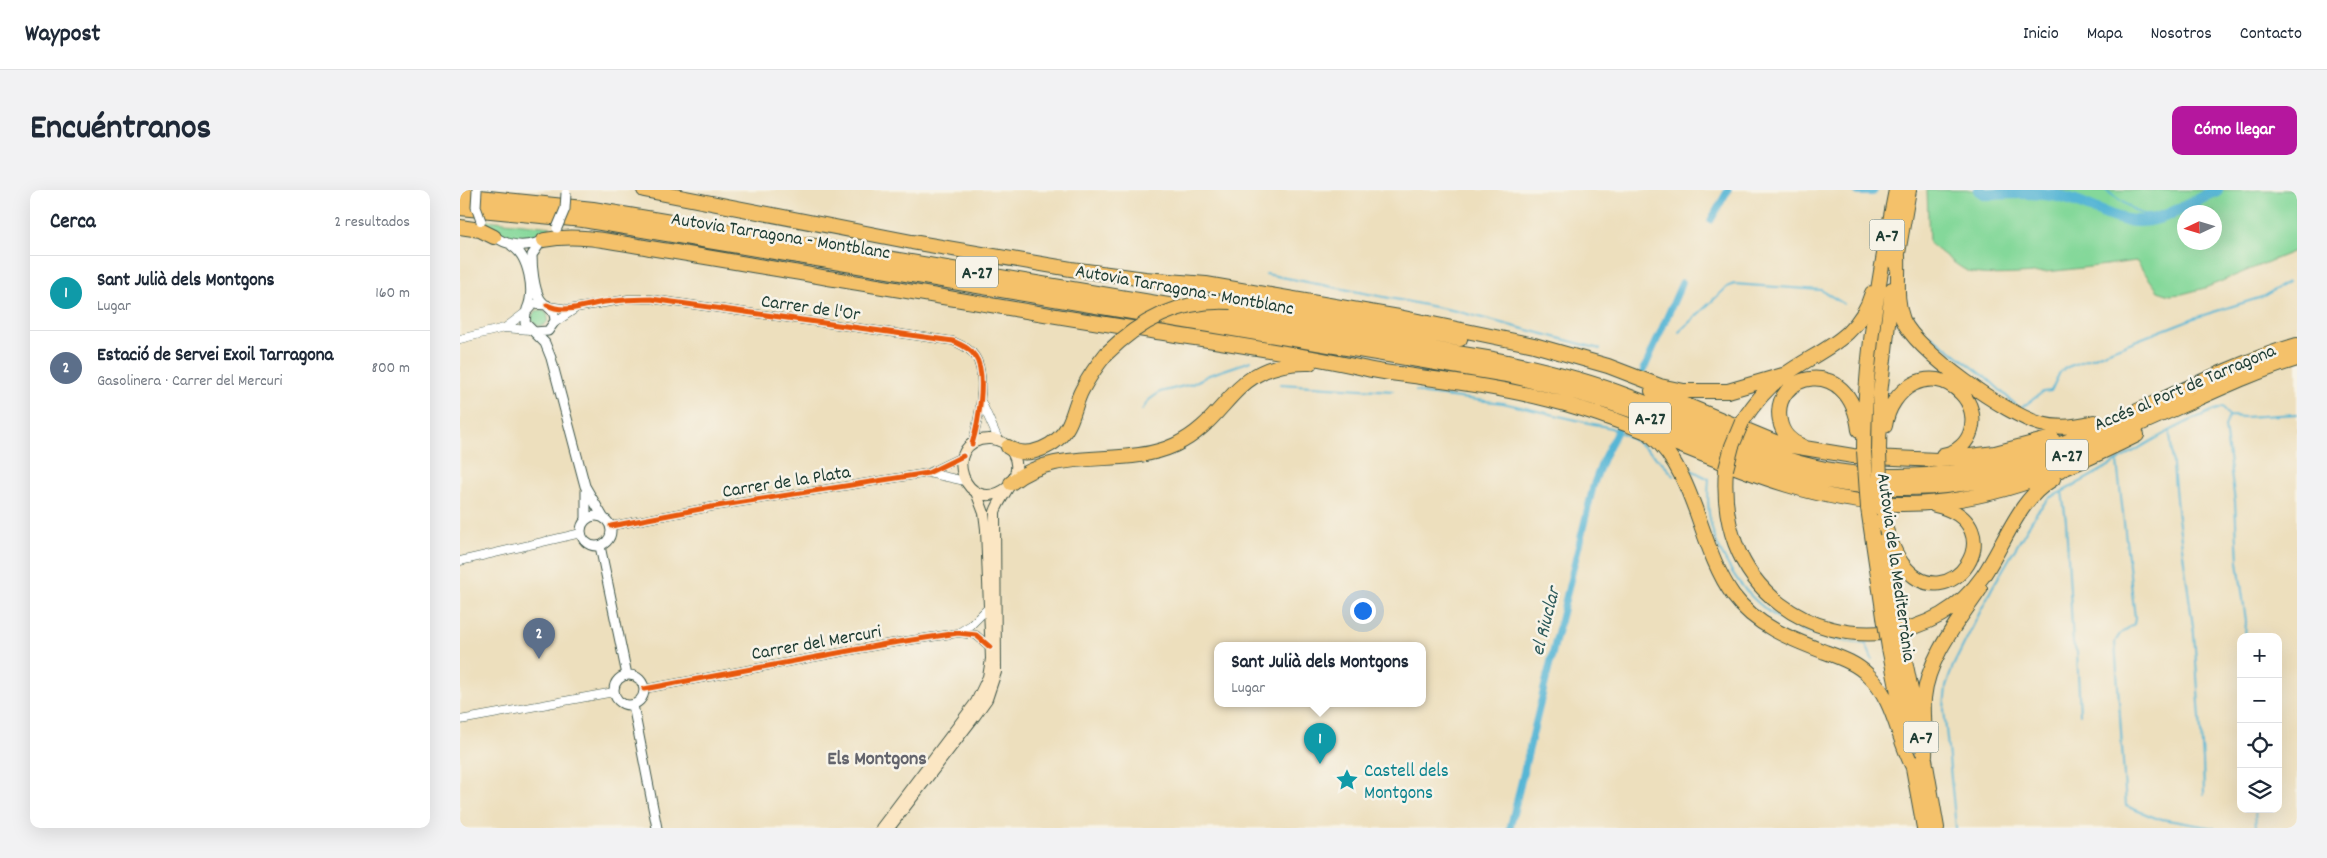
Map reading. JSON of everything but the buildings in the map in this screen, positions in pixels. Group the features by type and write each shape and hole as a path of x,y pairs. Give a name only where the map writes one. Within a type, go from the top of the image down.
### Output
{"highway":[{"path":"644,190 902,240 1145,279 1206,284 1408,319 1559,351 1608,366 1660,386 1684,392 1728,391 1783,375 1830,348 1846,335 1886,281 1898,303 1908,328 1921,346 2008,410 2031,421 2060,427 2094,422"},
{"name":"Autovia de la Mediterrània","path":"1877,512 1884,472 1881,452 1880,394 1886,281 1884,254 1896,190"},
{"name":"Autovia de la Mediterrània","path":"1909,190 1898,256 1886,281 1867,380 1863,455 1877,512 1890,616 1924,828"},
{"name":"Autovia Tarragona - Montblanc","path":"460,196 593,209 1031,280 1526,366 1618,392 1787,459 1850,472 1884,472"},
{"name":"Autovia Tarragona - Montblanc","path":"460,208 583,220 1507,375 1575,391 1640,414 1771,468 1822,480"},
{"path":"460,227 480,230 494,237"},
{"path":"542,241 576,236 1132,328 1231,342 1365,369 1525,394 1580,407 1645,430 1760,476 1810,492 1857,501 1922,503 1964,499 2011,488 2063,470 2137,435 2250,375"},
{"path":"792,256 807,262 956,298"},
{"path":"1031,280 1049,278 1097,281 1145,279"},
{"path":"1004,444 1017,452 1033,451 1050,445 1062,435 1069,425 1085,384 1106,354 1131,332 1162,314 1196,304 1231,302 1530,350"},
{"path":"1490,337 1628,382 1780,444 1872,458 1937,460 1995,453 2055,437 2138,404 2198,383"},
{"path":"1231,342 1335,350 1349,348"},
{"name":"Accés al Port de Tarragona","path":"1884,472 1958,472 2025,457 2090,431 2198,383 2297,345"},
{"name":"Accés al Port de Tarragona","path":"1822,480 1853,486 1910,488 1975,482 2008,475 2073,452 2250,375 2297,359"},
{"path":"1010,485 1023,474 1041,466 1089,458 1145,454 1170,447 1183,441 1200,428 1239,387 1269,369 1305,363 1365,369"},
{"path":"1783,375 1759,398 1742,422 1732,446 1726,469 1725,500 1731,533 1737,549 1752,575 1768,593 1786,608 1810,622 1836,631 1863,634 1893,632 1914,627 1932,619 1954,605 1974,586 2025,505 2045,484 2104,456 2137,435"},
{"path":"1812,450 1796,444 1787,436 1780,425 1779,411 1782,400 1788,390 1805,380 1818,378 1837,385 1851,400 1857,415 1863,455"},
{"path":"1881,452 1886,420 1896,396 1911,385 1919,382 1937,381 1953,387 1966,400 1970,409 1972,427 1966,442 1954,452 1948,454 1905,460"},
{"path":"1645,430 1672,457 1717,566 1734,597 1753,616 1775,631 1844,659 1869,675 1888,701 1904,751 1914,770"},
{"path":"1877,512 1897,556 1909,572 1915,577 1932,583 1951,579 1965,569 1972,556 1973,542 1971,532 1965,521 1951,510 1922,503"},
{"path":"1924,756 1924,700 1931,669 1990,573 2012,526"},
{"name":"Autovia de la Mediterrània","path":"1896,647 1924,756 1938,828"}],"main road":[{"path":"881,828 976,702 988,677 991,659 985,521 982,503 976,492 965,481 961,467 963,456 972,444 985,439 1004,444 1016,464 1016,472 1010,485 998,502 994,523 997,653 996,672 992,688 975,716 889,828"},
{"path":"976,492 991,495 1010,485"}],"street":[{"path":"477,190 476,207 481,221 494,237 510,244 520,252 525,264 530,295 525,323 544,343 551,358 585,486 586,520 581,533 586,542 591,545 600,546 610,537 611,526 603,518 585,486"},
{"path":"551,358 554,314 538,294 532,260 534,250 557,228 565,209 565,192"},
{"path":"510,244 525,246 542,241"},
{"name":"Carrer de l'Or","path":"548,306 560,309 577,308 628,300 651,299 953,341 966,347 976,357 979,364 980,414 972,444"},
{"path":"460,339 504,328 516,322 538,303 548,306"},
{"name":"Carrer de l'Or","path":"553,325 577,308"},
{"path":"504,328 543,333 553,325"},
{"name":"Carrer de l'Or","path":"981,399 986,416 1004,444"},
{"name":"Carrer de la Plata","path":"611,526 710,507 928,473 963,456"},
{"name":"Carrer de la Plata","path":"928,473 965,481"},
{"path":"586,520 595,516 603,518"},
{"path":"460,561 581,533"},
{"path":"600,546 627,675"},
{"name":"Carrer del Mercuri","path":"958,633 971,625 989,606"},
{"name":"Carrer del Mercuri","path":"644,688 886,644 958,633 976,635 990,647"},
{"path":"627,675 639,680 644,688 640,700 633,705 623,705 618,702 614,692 616,683 627,675"},
{"path":"460,720 614,692"},
{"path":"633,705 657,828"}],"green space":[{"path":"1927,190 2297,190 2297,250 2205,288 2182,294 2170,295 2158,291 2136,261 2048,272 1999,275 1967,271 1929,243"},
{"path":"486,220 551,227 535,238 517,240 500,234"},
{"path":"540,310 546,312 548,318 546,324 540,326 534,324 532,318 534,312"}],"waterway":[{"name":"el Riuclar","path":"1711,220 1728,190"},
{"path":"1859,190 1872,190"},
{"path":"1979,190 1985,194 2024,193 2053,195 2110,215 2139,221 2170,214 2217,190"},
{"path":"2105,190 2137,212 2157,218"},
{"path":"1266,274 1456,311 1600,349"},
{"path":"2021,408 2043,392 2051,391 2060,372 2065,368 2194,318 2262,297 2288,282"},
{"name":"el Riuclar","path":"1641,376 1682,283"},
{"path":"1679,332 1727,287 1734,284 1821,290 1844,304"},
{"path":"1930,335 1987,378 2017,406"},
{"path":"1142,410 1149,400 1160,392 1192,384 1209,375 1251,361"},
{"path":"1280,384 1393,391"},
{"path":"1416,391 1425,394 1503,403 1611,428 1645,448 1674,476"},
{"path":"1956,828 1944,709 1946,686 1953,666 1992,588 2037,512 2049,498 2156,438 2223,407 2229,416 2297,414"},
{"path":"2229,416 2225,427 2235,502 2238,562 2246,621 2245,633"},
{"name":"el Riuclar","path":"1510,828 1594,483 1604,457 1620,426"},
{"path":"2170,432 2177,510 2194,634 2204,794"},
{"path":"2117,462 2135,618 2134,624 2120,634 2115,642 2126,806 2156,818 2214,828"},
{"path":"1689,469 1709,479 1708,502 1713,533 1727,563 1739,582 1753,598 1785,622 1804,630 1823,637 1866,644 1872,659"},
{"path":"2062,492 2066,521 2073,644 2077,652 2080,714"},
{"path":"2255,813 2256,828"}],"cycle path":[{"path":"547,305 554,308 568,309 610,301 651,299 953,341 971,351 979,364 981,399 972,444"},
{"path":"611,526 711,507 928,473 963,456"},
{"path":"644,689 886,644 958,633 976,635 990,647"}],"place":[{"name":"Estació de Servei Exoil Tarragona","path":"539,659"},
{"name":"Sant Julià dels Montgons","path":"1320,764"},
{"name":"Castell dels Montgons","path":"1347,780"}],"district":[{"name":"Els Montgons","path":"877,757"}]}
